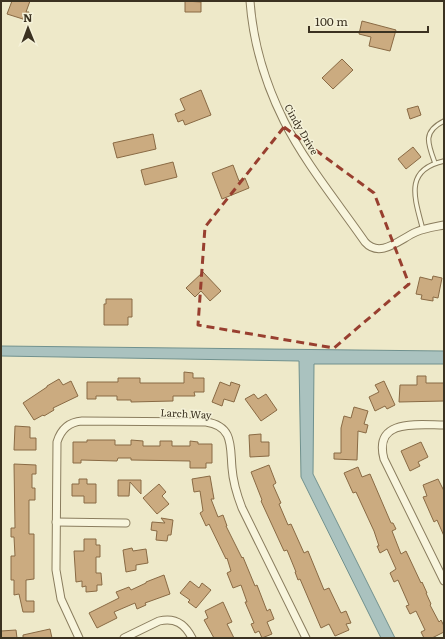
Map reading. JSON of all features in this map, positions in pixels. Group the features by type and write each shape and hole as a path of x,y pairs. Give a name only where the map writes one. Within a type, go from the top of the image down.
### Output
{"street":[{"name":"Cindy Drive","path":"250,1 258,52 267,81 284,121 306,158 361,236 369,246 374,249 384,249 423,230"},
{"path":"423,230 444,225"},
{"name":"Larch Way","path":"56,522 57,442 62,431 71,423 82,420 206,422 218,425 227,433 231,442 234,480 242,508 306,638"},
{"path":"444,425 408,424 396,427 391,430 384,440 383,454 384,460 444,581"},
{"path":"79,638 65,610 57,582 55,559 56,522 126,523"},
{"path":"124,638 159,620 165,619 177,621 182,624 187,628 192,638"}],"lane":[{"path":"435,163 429,146 429,135 433,128 444,121"},
{"path":"423,230 415,192 415,184 421,173 435,163 444,161"}],"highlighted area":[{"path":"284,127 374,193 409,284 334,348 198,325 205,227"}],"water":[{"path":"1,346 444,351 444,364 314,364 313,474 395,638 381,638 301,477 299,361 1,356"}],"building":[{"path":"12,1 30,1 26,12 29,12 26,20 7,14"},
{"path":"185,1 201,2 201,12 185,12"},
{"path":"362,21 396,30 390,51 369,46 371,37 359,34"},
{"path":"342,59 353,70 333,89 322,78"},
{"path":"201,90 211,115 185,125 183,120 178,122 175,114 185,110 180,99"},
{"path":"418,106 421,115 410,119 407,109"},
{"path":"153,134 156,149 117,158 113,143"},
{"path":"413,147 421,157 406,169 398,159"},
{"path":"173,162 177,177 145,185 141,170"},
{"path":"233,165 239,181 245,178 249,188 222,199 212,173"},
{"path":"203,272 221,291 210,301 201,291 195,297 186,288"},
{"path":"433,276 442,278 438,298 433,297 433,301 421,299 422,295 416,294 420,277 432,280"},
{"path":"106,299 132,299 132,317 128,317 128,325 104,325 104,304 106,304"},
{"path":"184,372 193,373 193,378 204,378 204,392 194,392 195,396 173,396 173,401 131,402 131,400 117,400 117,396 96,396 96,399 87,399 87,382 118,382 118,378 140,378 140,383 184,383"},
{"path":"417,376 426,376 426,383 444,383 444,401 399,402 400,385 417,385"},
{"path":"59,379 63,385 71,381 78,396 53,408 54,410 34,420 23,403"},
{"path":"384,381 395,405 387,409 385,406 375,411 369,397 379,392 375,385"},
{"path":"220,382 230,386 231,382 240,385 234,402 224,399 222,406 212,402"},
{"path":"254,394 258,399 266,394 277,410 261,421 245,399"},
{"path":"354,407 368,411 364,424 368,425 366,433 358,431 357,460 334,459 334,453 341,453 341,428 344,416 351,418"},
{"path":"15,426 30,427 30,438 36,438 36,450 14,450"},
{"path":"261,434 261,442 269,442 269,456 250,457 249,435"},
{"path":"87,440 115,440 115,445 131,445 131,440 143,441 143,446 160,446 160,441 172,441 172,446 190,446 190,441 198,442 198,444 212,444 212,463 206,463 206,468 190,468 190,461 131,460 131,458 118,458 117,461 81,460 81,463 73,463 73,442 87,442"},
{"path":"421,442 428,457 418,462 420,466 410,471 401,451"},
{"path":"14,464 36,465 36,474 32,474 32,488 35,488 35,500 29,500 29,534 34,534 34,579 26,580 26,601 34,601 34,612 23,612 19,594 14,595 14,580 11,580 11,556 15,556 14,537 11,537 11,528 15,528"},
{"path":"269,465 276,483 273,485 281,503 279,504 288,525 291,524 304,553 308,551 324,590 329,588 341,613 346,611 351,623 346,624 349,630 335,636 329,624 321,628 300,579 298,580 287,550 284,551 261,501 262,500 251,472"},
{"path":"358,467 362,477 370,474 391,523 393,523 396,529 392,531 401,554 406,551 427,593 431,604 430,605 439,622 441,620 444,626 444,632 432,638 424,638 421,632 425,630 416,611 410,614 406,606 409,605 398,580 394,582 390,573 396,569 387,549 380,553 374,531 356,492 353,493 344,473"},
{"path":"210,476 214,499 211,499 218,517 223,515 226,526 242,558 243,557 255,586 257,585 267,611 270,609 274,619 267,622 272,634 262,638 259,631 255,633 251,624 254,623 245,602 247,602 241,585 233,588 227,573 231,571 227,558 226,559 209,524 206,526 200,513 203,511 200,491 194,492 192,479"},
{"path":"79,479 87,479 87,484 96,484 96,503 84,503 84,496 72,496 72,484 79,484"},
{"path":"438,479 444,491 444,536 437,520 434,522 423,497 427,496 423,485"},
{"path":"118,480 141,480 141,494 130,482 129,496 118,496"},
{"path":"159,484 166,492 162,496 169,504 157,514 143,498"},
{"path":"161,518 173,520 171,535 168,535 167,541 156,540 157,531 151,530 152,522 165,523"},
{"path":"84,539 96,539 96,545 100,545 100,557 96,557 96,573 101,573 102,585 97,585 97,591 86,592 86,586 82,587 82,581 76,582 74,551 84,551"},
{"path":"132,548 133,551 146,549 148,563 136,565 136,570 126,572 123,550"},
{"path":"164,575 170,594 145,603 146,605 137,609 135,603 114,612 117,618 97,628 89,613 119,598 116,592 129,587 131,590"},
{"path":"190,581 199,588 202,583 211,590 196,608 188,602 190,600 180,593"},
{"path":"223,602 232,622 227,624 234,638 214,638 204,620 208,618 205,611"},
{"path":"50,629 52,638 23,638 23,635"},
{"path":"16,630 17,638 1,638 1,631"}]}
